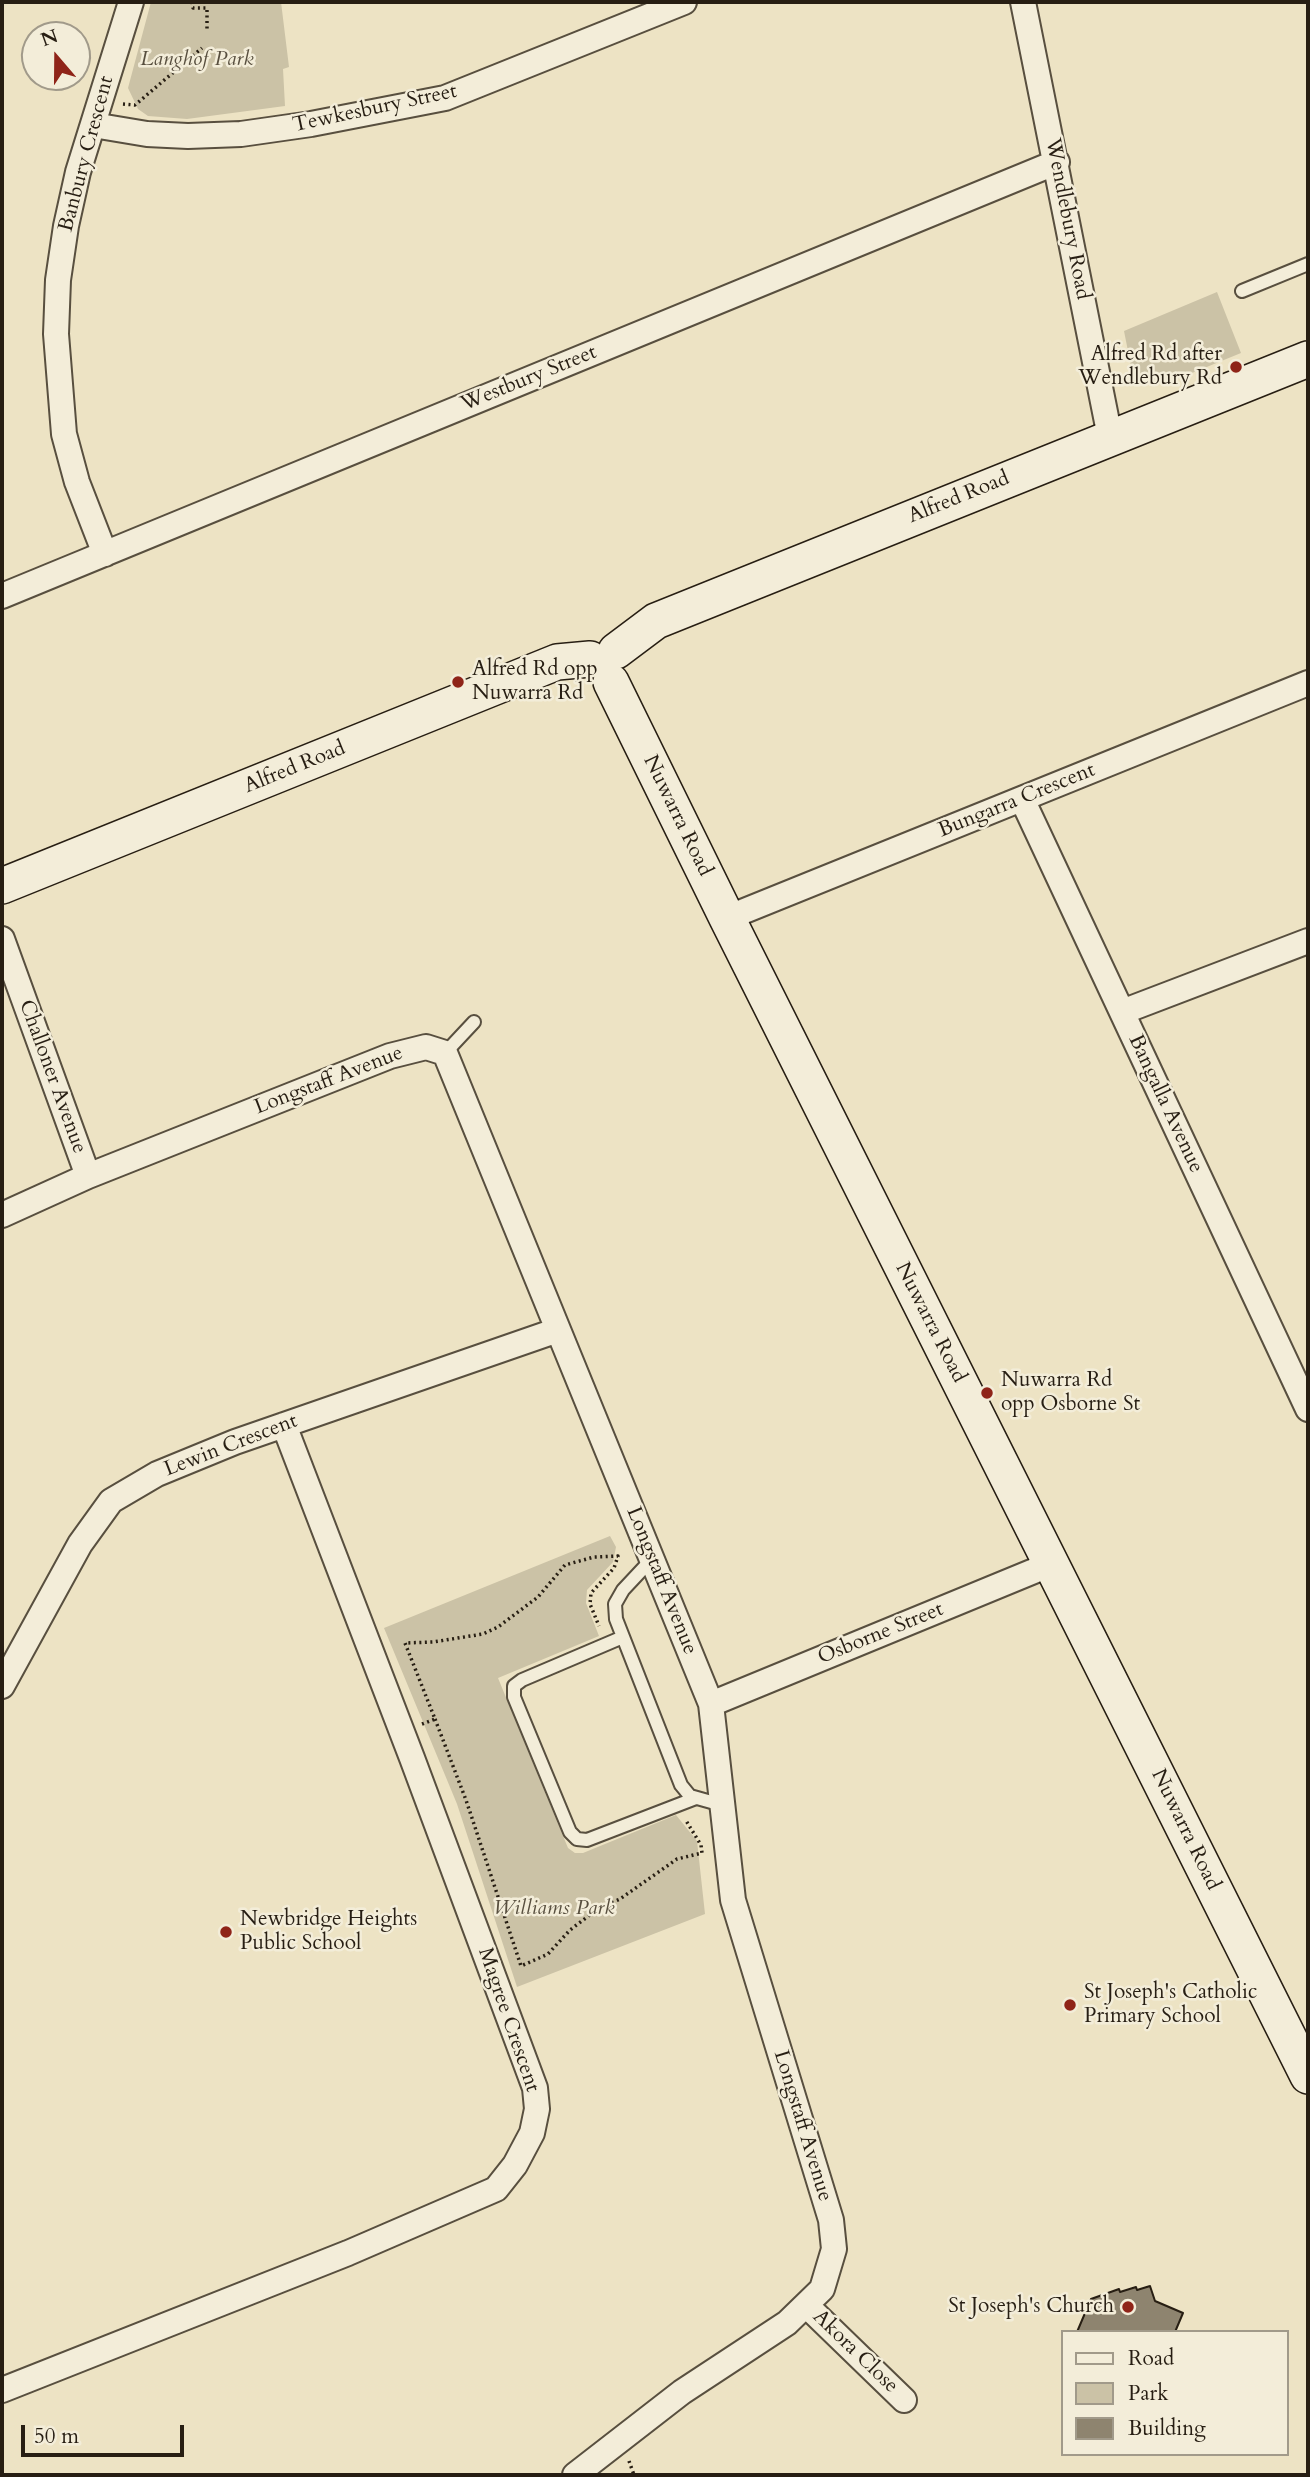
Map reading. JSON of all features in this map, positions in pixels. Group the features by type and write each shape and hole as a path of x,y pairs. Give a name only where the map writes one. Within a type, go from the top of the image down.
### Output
{"street":[{"name":"Banbury Crescent","path":"104,554 69,458 60,411 56,334 58,280 78,172 131,2"},
{"name":"Tewkesbury Street","path":"96,114 147,134 188,136 241,134 311,124 445,98 684,2"},
{"name":"Wendlebury Road","path":"1023,2 1110,437"},
{"name":"Westbury Street","path":"2,596 1057,162"},
{"name":"Alfred Road","path":"2,887 557,662 606,664 656,621 1308,359"},
{"name":"Nuwarra Road","path":"606,664 727,918 1308,2076"},
{"name":"Bungarra Crescent","path":"727,918 1308,683"},
{"name":"Bangalla Avenue","path":"1022,799 1308,1409"},
{"name":"Challoner Avenue","path":"2,939 88,1176"},
{"path":"1122,1012 1308,941"},
{"name":"Longstaff Avenue","path":"2,1215 88,1176 390,1056 426,1047 445,1053 711,1704 733,1900 831,2220 834,2249 822,2289 787,2323 682,2392 575,2475"},
{"name":"Lewin Crescent","path":"2,1686 80,1544 111,1501 158,1474 235,1442 558,1330"},
{"name":"Magree Crescent","path":"2,2390 348,2253 496,2189 516,2165 532,2133 537,2109 535,2088 284,1425"},
{"name":"Osborne Street","path":"711,1704 1051,1564"},
{"name":"Akora Close","path":"806,2305 904,2400"}],"lane":[{"path":"1242,291 1308,264"},
{"path":"445,1053 474,1022"},
{"path":"652,1559 622,1590 615,1604 616,1619 681,1785 690,1796 722,1805"},
{"path":"623,1637 522,1679 514,1686 514,1697 570,1832 577,1839 587,1840 696,1798"}],"path":[{"path":"192,2 193,8 207,8 207,32"},
{"path":"96,114 135,105 202,48"},
{"path":"606,1644 590,1604 591,1593 614,1568 618,1556 572,1562 559,1571 538,1597 498,1627 466,1638 405,1643 466,1800 521,1966 548,1954 570,1930 599,1908 620,1899 677,1860 702,1853 696,1834 676,1806"},
{"path":"401,1731 435,1719"}],"green space":[{"name":"Langhof Park","path":"151,2 281,2 289,67 283,69 285,106 187,119 148,116 138,109 128,88"},
{"path":"1217,292 1241,353 1165,384 1150,385 1137,376 1131,366 1124,331"},
{"name":"Williams Park","path":"610,1536 616,1547 613,1562 587,1590 586,1603 599,1636 498,1678 568,1848 575,1853 583,1853 676,1815 697,1841 705,1914 517,1987 457,1804 384,1628"}],"building":[{"name":"St Joseph's Church","path":"1150,2286 1155,2301 1183,2313 1176,2330 1078,2330 1091,2299 1119,2289 1120,2292 1136,2287 1137,2290"}],"place":[{"name":"Alfred Rd after Wendlebury Rd","path":"1236,367"},
{"name":"Alfred Rd opp Nuwarra Rd","path":"458,682"},
{"name":"Nuwarra Rd opp Osborne St","path":"987,1393"},
{"name":"Newbridge Heights Public School","path":"226,1932"},
{"name":"St Joseph's Catholic Primary School","path":"1070,2005"},
{"name":"St Joseph's Church","path":"1128,2307"}]}
